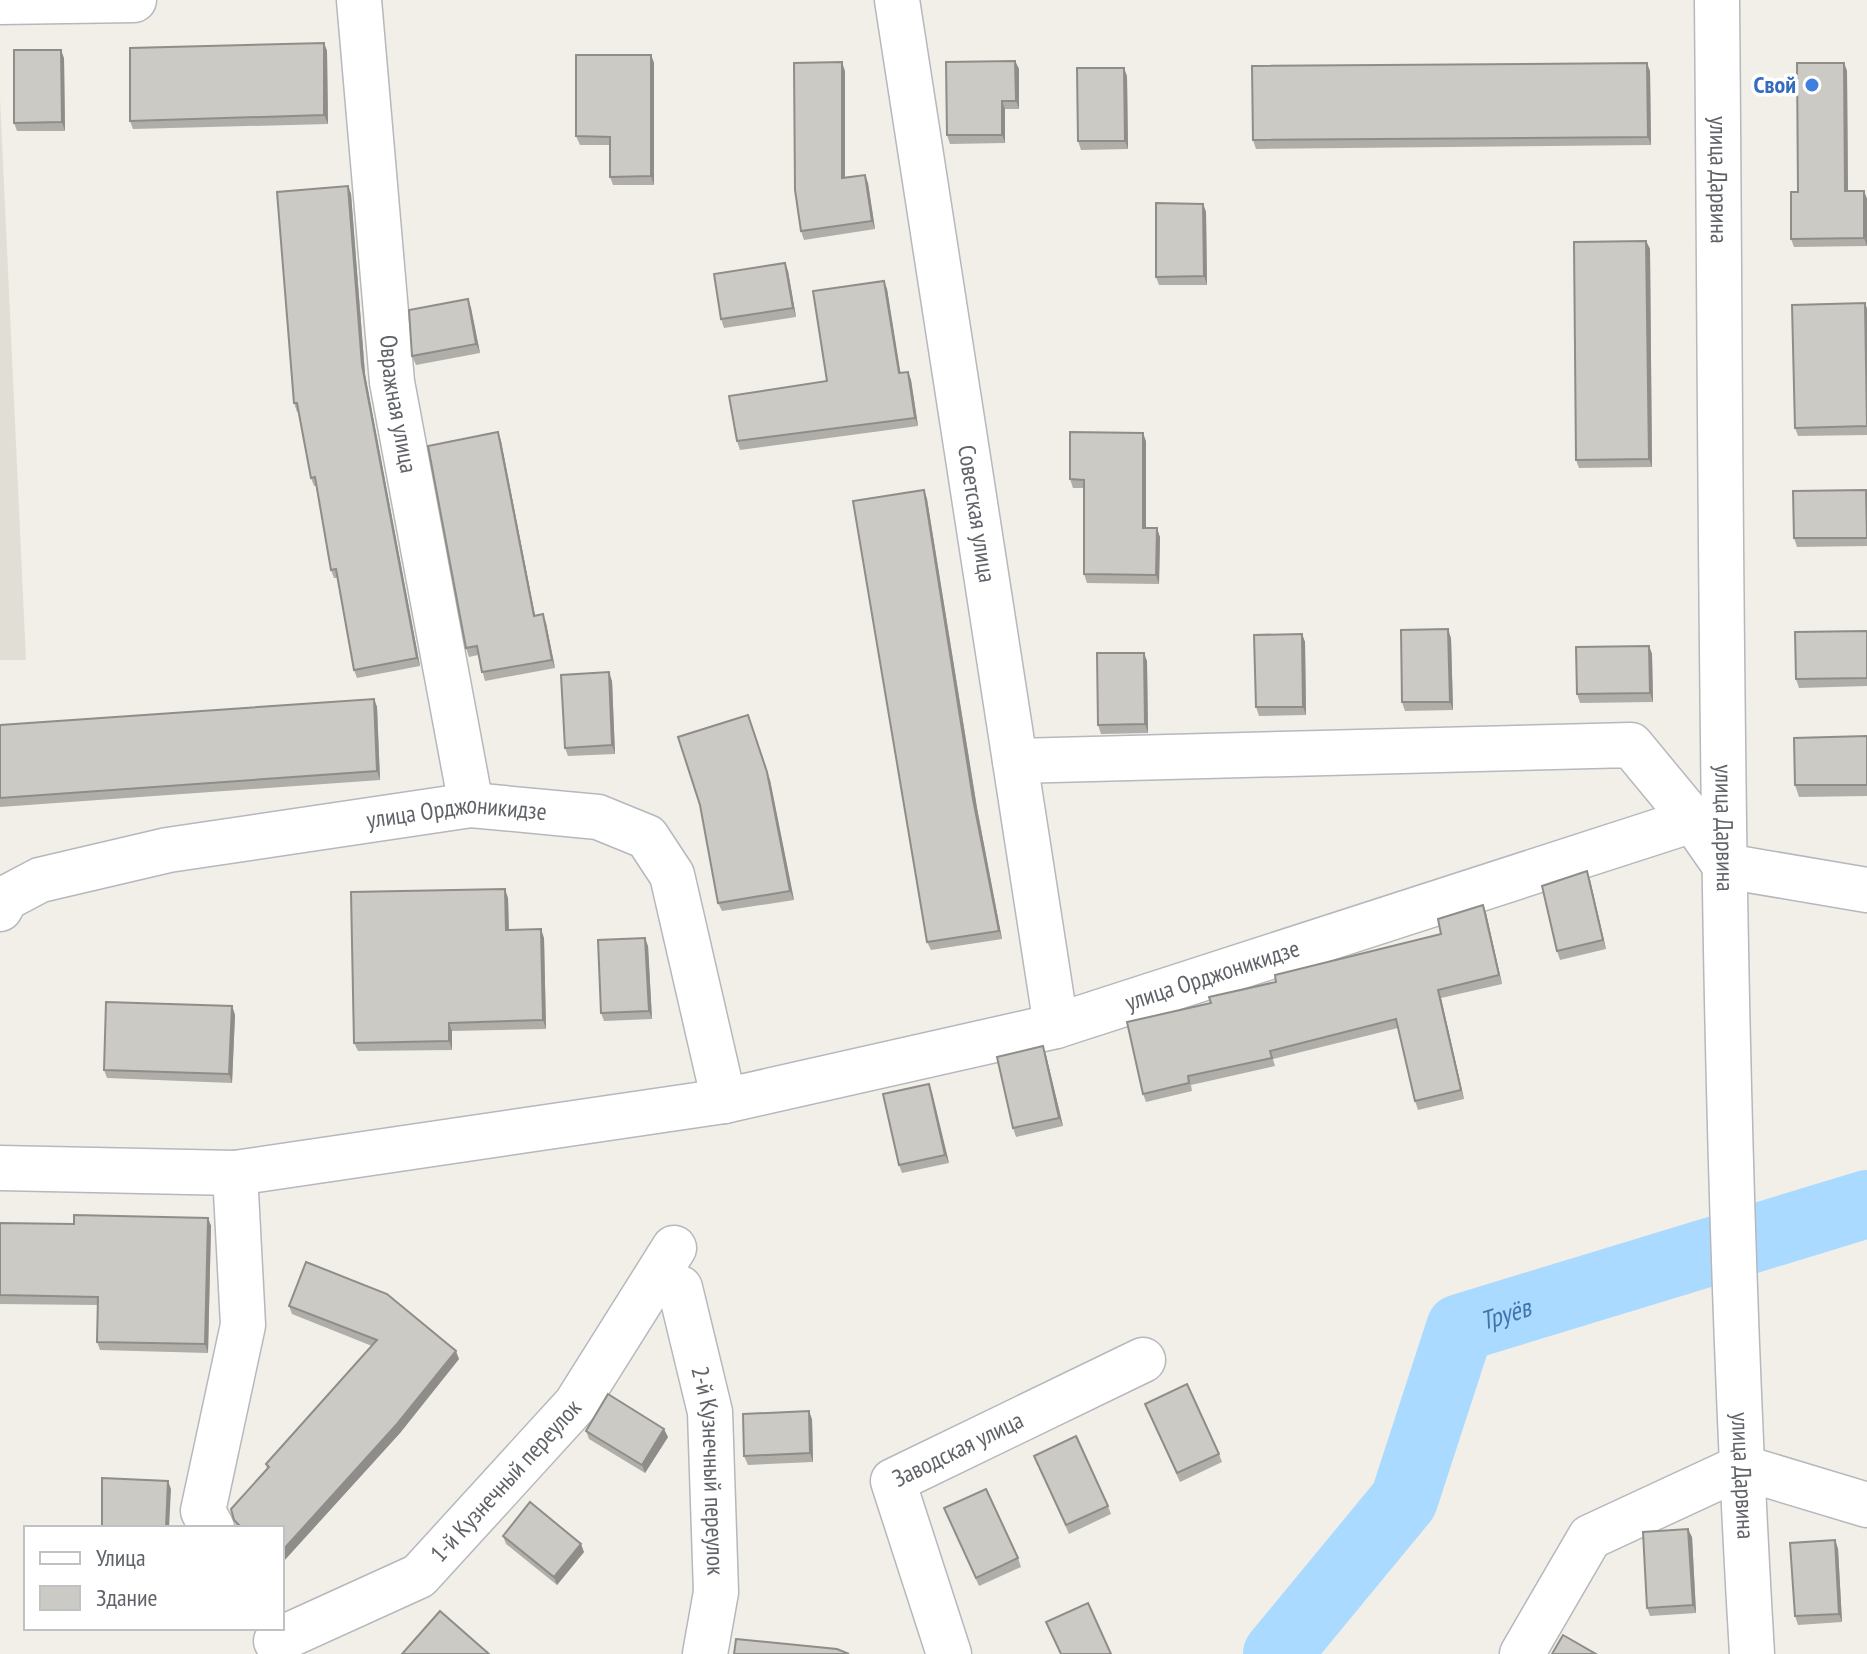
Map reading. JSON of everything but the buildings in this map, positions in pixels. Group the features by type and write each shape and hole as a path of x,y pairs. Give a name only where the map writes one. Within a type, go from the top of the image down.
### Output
{"street":[{"path":"0,2 134,0"},
{"name":"Овражная улица","path":"359,0 392,382 471,805"},
{"name":"Советская улица","path":"897,0 1056,1026"},
{"name":"улица Дарвина","path":"1717,0 1725,866 1741,1467 1752,1654"},
{"path":"1015,761 1631,745 1693,820 1725,866 1867,890"},
{"name":"улица Орджоникидзе","path":"0,909 6,898 40,880 168,850 471,805 598,817 647,837 672,875 724,1101"},
{"name":"улица Орджоникидзе","path":"0,1168 235,1173 724,1101 1056,1026 1693,820"},
{"path":"211,1526 203,1511 243,1325 235,1173"},
{"name":"1-й Кузнечный переулок","path":"276,1641 419,1576 576,1404 677,1268"},
{"name":"2-й Кузнечный переулок","path":"677,1268 710,1412 716,1592 705,1654"},
{"name":"Заводская улица","path":"949,1654 893,1481 1143,1360"},
{"path":"1522,1654 1590,1537 1741,1467 1867,1505"}],"shaded area":[{"path":"0,98 26,660 0,660"}],"waterway":[{"name":"Труёв","path":"1277,1654 1404,1500 1460,1328 1867,1204"}],"place":[{"name":"Свой","path":"1812,85"}]}
